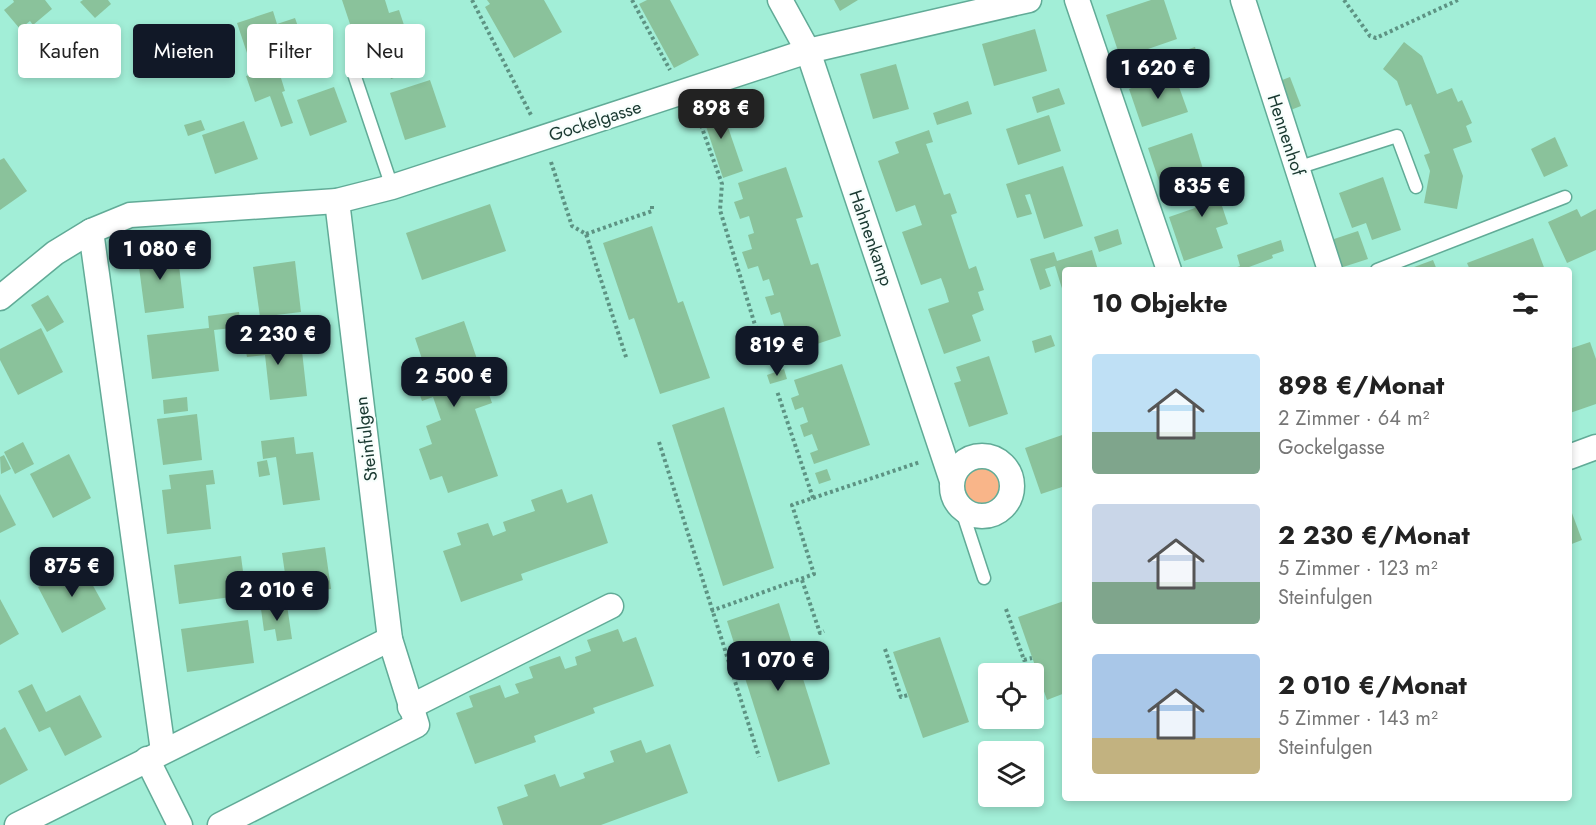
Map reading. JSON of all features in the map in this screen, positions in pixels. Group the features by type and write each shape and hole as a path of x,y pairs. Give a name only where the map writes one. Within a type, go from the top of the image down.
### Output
{"street":[{"name":"Hahnenkamp","path":"780,0 808,51 952,481 953,495 961,508"},
{"name":"Gockelgasse","path":"337,201 392,187 808,51 1029,0"},
{"path":"1077,0 1168,267"},
{"name":"Hennenhof","path":"1243,0 1329,267"},
{"path":"0,297 55,253 91,231 130,215 337,201"},
{"name":"Steinfulgen","path":"337,201 390,639 414,716"},
{"path":"91,231 155,755 180,825"},
{"path":"1572,456 1596,447"},
{"path":"952,481 963,463 982,456 1002,464 1008,473 1011,493 1000,510 990,515 980,516 961,508"},
{"path":"220,825 611,606"},
{"path":"17,825 390,639"}],"lane":[{"path":"355,78 392,187"},
{"path":"1297,168 1397,136 1416,187"},
{"path":"1385,267 1565,197"},
{"path":"961,508 984,578"}],"path":[{"path":"471,0 543,138 572,226 586,234 627,360"},
{"path":"632,0 685,91 722,184 720,210 762,348"},
{"path":"1344,0 1370,36 1376,38 1458,0"},
{"path":"586,234 652,211 652,206"},
{"path":"777,392 813,498"},
{"path":"659,442 759,757"},
{"path":"711,611 814,574 807,542 792,505 922,461"},
{"path":"801,580 820,633 825,631"},
{"path":"1006,609 1024,660 1032,658"},
{"path":"885,649 901,697 908,695"}],"shaded area":[{"path":"982,466 990,467 996,472 1001,478 1001,494 996,500 990,505 982,506 974,505 968,500 963,494 962,486 963,478 968,472 974,467"}],"building":[{"path":"13,0 45,0 52,9 34,24 30,21 26,24 18,24 18,27 4,10 14,2"},
{"path":"108,0 111,4 95,18 80,2"},
{"path":"342,0 385,0 389,13 399,10 404,24 350,24"},
{"path":"487,0 544,0 562,32 514,58 485,7 490,4"},
{"path":"647,0 670,0 699,55 674,68 639,4"},
{"path":"834,0 858,0 840,11"},
{"path":"1151,0 1164,0 1177,39 1148,49 1152,63 1125,72 1106,15"},
{"path":"273,11 277,24 247,24 247,53 237,23"},
{"path":"295,18 297,24 277,24"},
{"path":"1035,29 1047,71 994,86 982,44"},
{"path":"1404,42 1422,56 1437,94 1452,88 1458,102 1462,100 1472,123 1466,126 1472,142 1453,149 1463,176 1457,209 1424,203 1430,171 1424,155 1430,153 1411,104 1406,106 1397,81 1383,69"},
{"path":"1195,47 1199,61 1170,71 1165,57"},
{"path":"896,64 909,109 873,119 860,74"},
{"path":"1174,73 1188,112 1142,127 1129,89"},
{"path":"246,76 247,78 281,78 285,91 282,92 293,123 281,127 270,96 255,102"},
{"path":"1290,77 1301,106 1288,111 1277,82"},
{"path":"430,80 446,127 405,140 390,93"},
{"path":"334,87 347,122 310,136 297,100"},
{"path":"1059,88 1065,104 1037,113 1032,97"},
{"path":"719,101 743,171 723,178 700,108"},
{"path":"968,101 972,114 937,125 933,113"},
{"path":"1049,115 1061,151 1018,165 1006,129"},
{"path":"201,120 205,130 188,136 184,125"},
{"path":"244,121 258,159 215,174 202,135"},
{"path":"929,130 933,142 926,144 944,195 950,193 957,213 951,215 969,269 976,266 984,290 978,292 984,310 972,315 981,341 944,354 928,309 949,302 945,289 941,278 921,285 902,232 922,225 915,205 896,212 878,161 899,153 895,142"},
{"path":"1192,133 1203,169 1160,184 1148,148"},
{"path":"1555,137 1568,166 1544,177 1531,149"},
{"path":"4,158 27,191 0,210 0,160"},
{"path":"1063,166 1083,226 1044,239 1030,194 1025,195 1032,214 1017,218 1006,184"},
{"path":"786,167 803,217 796,219 811,265 818,263 841,336 784,355 781,345 789,342 780,312 771,315 765,297 774,295 769,279 763,281 758,266 748,269 742,252 752,249 748,235 754,233 749,216 740,219 734,202 743,199 738,183"},
{"path":"1221,173 1229,197 1220,200 1228,224 1216,228 1223,248 1184,261 1169,217 1195,208 1187,184"},
{"path":"1383,177 1401,230 1372,240 1366,223 1352,228 1339,193"},
{"path":"490,204 506,251 422,280 406,233"},
{"path":"1577,209 1581,217 1596,209 1596,250 1567,263 1548,222"},
{"path":"652,226 678,303 683,301 710,378 660,394 634,318 629,320 603,243"},
{"path":"1118,229 1122,244 1099,252 1094,237"},
{"path":"1358,231 1368,259 1340,267 1331,240"},
{"path":"1533,238 1544,267 1469,267 1467,263"},
{"path":"1281,240 1284,251 1249,267 1237,267 1240,266 1237,255"},
{"path":"164,248 166,259 178,257 184,308 145,313 137,252"},
{"path":"1092,250 1097,267 1062,267 1062,288 1055,266 1045,269 1051,286 1040,290 1030,259 1054,252 1057,261"},
{"path":"1433,260 1436,267 1414,267"},
{"path":"295,261 301,312 260,317 253,267"},
{"path":"48,295 64,322 47,332 31,305"},
{"path":"239,312 241,327 214,330 219,371 152,379 147,335 209,328 208,316"},
{"path":"464,321 492,403 475,409 498,476 448,493 442,476 430,480 419,449 432,444 426,426 441,420 433,397 422,401 411,370 424,365 415,338"},
{"path":"41,328 63,372 18,395 0,360 0,349"},
{"path":"269,329 275,354 302,351 307,396 270,400 265,355 247,357 242,332"},
{"path":"1051,335 1055,346 1035,353 1032,341"},
{"path":"1590,342 1596,359 1596,404 1572,412 1572,348"},
{"path":"989,356 1008,414 969,427 954,383 961,381 956,367"},
{"path":"842,364 870,445 814,464 810,453 818,450 812,434 804,437 800,425 808,422 803,407 795,410 791,398 799,395 794,380"},
{"path":"784,369 787,379 770,384 767,375"},
{"path":"187,397 188,411 164,414 163,400"},
{"path":"724,407 774,568 723,586 672,425"},
{"path":"197,414 202,460 163,465 157,419"},
{"path":"1062,435 1062,487 1041,494 1025,448"},
{"path":"294,437 296,454 313,452 320,500 283,505 276,457 263,459 261,441"},
{"path":"23,442 34,464 15,474 4,452"},
{"path":"69,454 91,498 53,518 30,474"},
{"path":"4,455 11,469 1,474 0,457"},
{"path":"267,460 270,475 259,477 257,462"},
{"path":"827,469 831,480 819,484 815,473"},
{"path":"213,470 215,484 206,485 211,529 167,534 162,490 171,489 169,475"},
{"path":"562,489 567,503 592,494 608,543 521,574 523,580 461,602 443,551 461,545 457,533 488,523 493,536 506,531 503,522 535,511 531,500"},
{"path":"0,494 16,525 0,533"},
{"path":"1572,513 1582,540 1572,544"},
{"path":"325,547 331,589 288,594 282,553"},
{"path":"241,556 246,595 179,604 174,565"},
{"path":"81,564 106,609 62,633 38,587"},
{"path":"0,599 19,634 0,645"},
{"path":"1062,602 1062,694 1047,700 1044,691 1044,663 1034,663 1018,617"},
{"path":"779,603 830,764 778,782 727,621"},
{"path":"287,605 292,639 277,641 275,629 264,631 261,609"},
{"path":"248,620 254,663 187,672 181,629"},
{"path":"618,629 623,642 636,637 654,686 593,708 595,713 534,736 536,742 475,764 456,713 473,707 469,696 500,685 505,698 519,693 515,684 533,678 529,667 560,656 565,669 577,665 575,657 591,651 587,640"},
{"path":"940,637 969,722 923,738 893,652"},
{"path":"32,684 46,712 80,695 102,737 65,756 50,727 39,732 18,691"},
{"path":"5,727 28,770 0,785 0,730"},
{"path":"641,740 646,753 670,744 688,793 601,825 503,825 497,807 528,796 524,785 555,774 560,787 585,778 583,773 614,762 610,751"}]}
